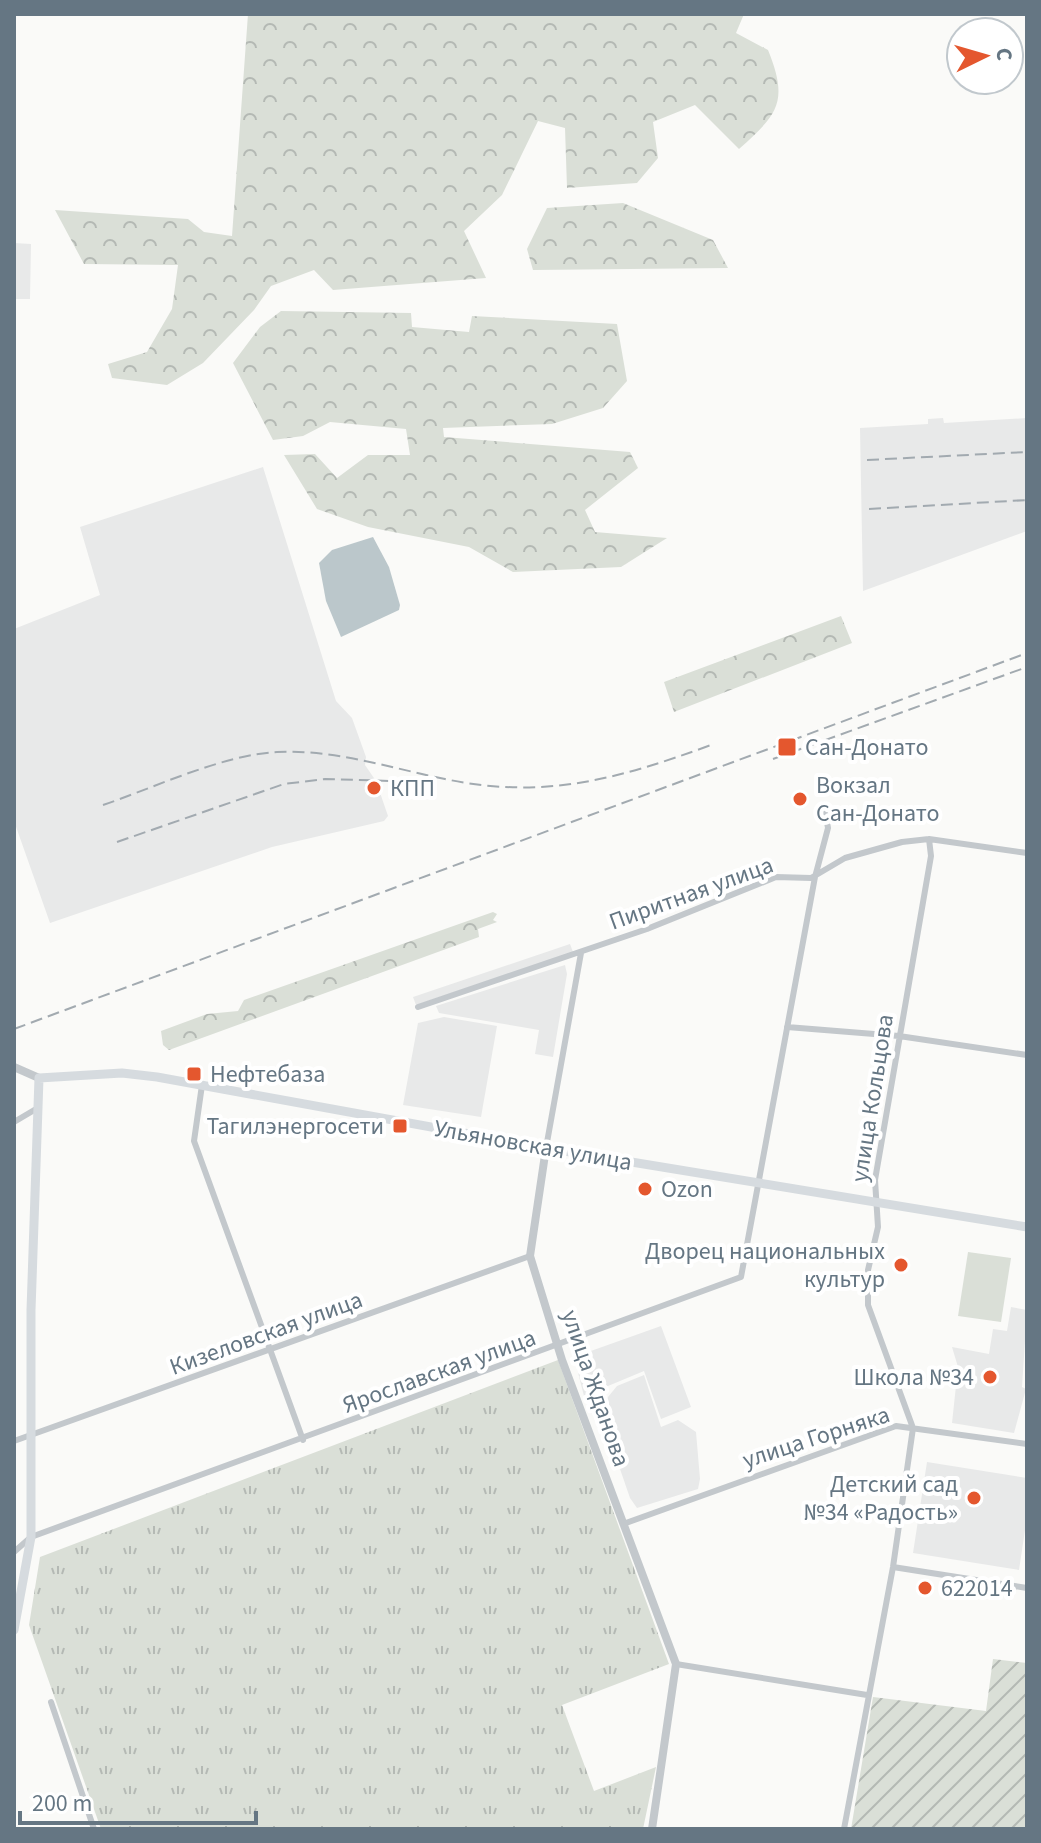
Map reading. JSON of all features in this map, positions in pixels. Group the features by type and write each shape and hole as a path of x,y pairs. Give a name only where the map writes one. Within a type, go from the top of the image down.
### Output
{"main road":[{"name":"Ульяновская улица","path":"39,1078 122,1073 202,1085 546,1148 1027,1227"},
{"path":"14,1630 31,1537 36,1109 39,1078"}],"street":[{"name":"Ярославская улица","path":"14,1552 31,1537 303,1440 741,1277 815,877 828,828 824,804"},
{"name":"Пиритная улица","path":"418,1007 581,953 776,877 815,877 845,858 902,842 929,839 1027,853"},
{"name":"улица Кольцова","path":"844,1829 893,1567 913,1428 868,1305 868,1270 878,1227 875,1180 931,856 929,839"},
{"name":"улица Жданова","path":"581,953 530,1256 623,1524 676,1664 652,1829"},
{"path":"787,1027 899,1036 1027,1055"},
{"path":"14,1067 39,1078"},
{"path":"202,1085 194,1141 303,1440"},
{"path":"14,1122 36,1109"},
{"name":"Кизеловская улица","path":"14,1441 530,1256"},
{"name":"улица Горняка","path":"623,1524 885,1428 913,1428 1027,1444"},
{"path":"893,1567 1027,1588"},
{"path":"676,1664 867,1695"},
{"path":"51,1702 94,1829"}],"shaded area":[{"path":"14,243 31,244 30,299 14,299"},
{"path":"943,418 944,423 1027,418 1027,531 863,591 860,428 928,424 928,419"},
{"path":"263,467 336,701 352,718 366,757 365,765 376,781 388,816 384,821 272,847 50,923 14,821 14,629 100,595 80,527"},
{"path":"373,537 389,567 399,610 341,637 326,601 319,563 332,550"},
{"path":"570,944 573,952 416,1005 413,997"},
{"path":"565,965 567,974 553,1057 535,1054 539,1030 439,1013 436,1006"},
{"name":"Тагилэнергосети","path":"444,1017 497,1026 481,1117 403,1105 418,1023"},
{"name":"Школа №34","path":"1011,1307 1027,1310 1022,1387 1026,1389 1014,1433 952,1423 958,1367 952,1347 989,1354 993,1329 1007,1331"},
{"path":"661,1326 691,1407 661,1419 644,1371 584,1396 574,1357"},
{"path":"644,1375 661,1427 678,1420 696,1432 700,1479 698,1489 637,1508 630,1498 599,1408 617,1386"},
{"name":"Детский сад №34 «Радость»","path":"927,1462 1027,1478 1027,1517 1019,1570 913,1553"}],"green space":[{"path":"248,14 744,14 736,33 768,50 778,82 778,95 771,116 739,149 695,105 653,122 658,158 637,183 567,188 565,128 538,121 502,195 464,231 486,278 333,290 314,270 271,286 254,310 203,363 167,385 112,378 108,364 147,352 172,309 178,265 84,264 55,210 188,219 204,232 232,236"},
{"path":"623,203 713,240 728,268 533,270 527,249 547,208"},
{"path":"281,311 411,313 412,327 469,332 472,316 617,324 627,381 603,408 552,424 443,428 444,437 630,452 638,468 585,510 595,532 667,538 621,567 513,572 469,547 368,527 317,509 284,455 315,454 337,478 368,455 410,455 406,429 330,422 303,436 273,440 233,363 260,327"},
{"path":"841,616 852,643 674,712 664,682"},
{"path":"493,912 497,914 493,920 497,922 478,929 479,937 169,1050 163,1045 161,1031 207,1014 238,1011 244,1000"},
{"path":"968,1252 1011,1258 1001,1322 958,1316"},
{"path":"558,1360 669,1664 562,1705 594,1791 656,1767 643,1829 101,1829 29,1625 40,1557"},
{"path":"993,1659 1027,1663 1027,1829 851,1829 873,1697 986,1711"}],"railway":[{"path":"867,460 1027,452"},
{"path":"869,509 1027,500"},
{"path":"14,1029 1027,653"},
{"path":"773,759 1027,667"},
{"path":"103,805 212,765 256,754 320,753 445,779 515,787 580,783 644,768 711,745"},
{"path":"117,842 284,784 325,779 426,782"}],"place":[{"name":"Сан-Донато","path":"787,747"},
{"name":"КПП","path":"374,788"},
{"name":"Вокзал Сан-Донато","path":"800,799"},
{"name":"Нефтебаза","path":"194,1074"},
{"name":"Тагилэнергосети","path":"400,1126"},
{"name":"Ozon","path":"645,1189"},
{"name":"Дворец национальных культур","path":"901,1265"},
{"name":"Школа №34","path":"990,1377"},
{"name":"Детский сад №34 «Радость»","path":"974,1498"},
{"name":"622014","path":"925,1588"}]}
